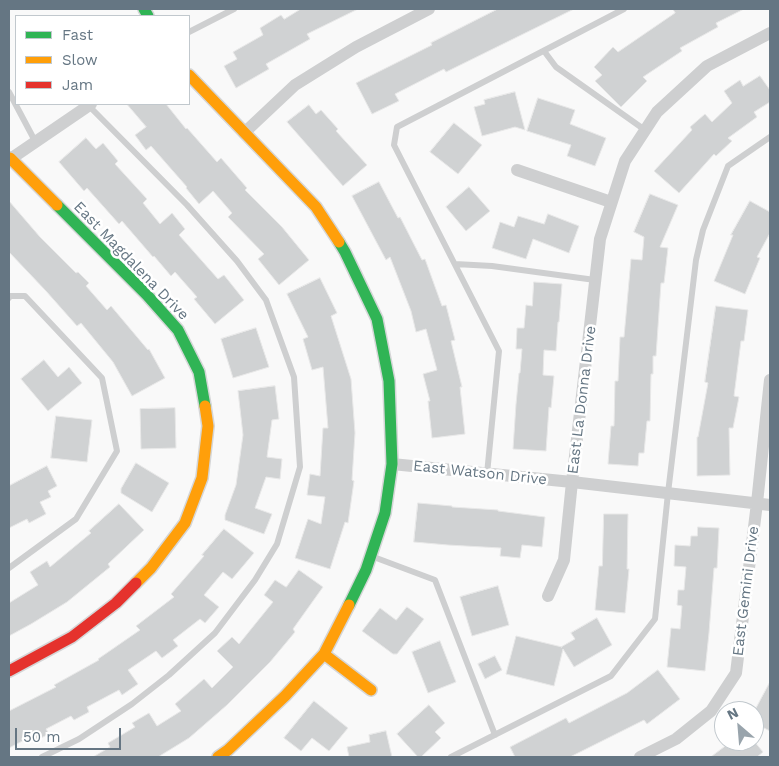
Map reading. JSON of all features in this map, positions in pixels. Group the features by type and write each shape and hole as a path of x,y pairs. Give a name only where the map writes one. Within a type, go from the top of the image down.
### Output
{"street":[{"path":"244,133 296,85 356,47 429,9"},
{"name":"East La Donna Drive","path":"548,596 564,560 600,239 625,161 657,112 707,66 770,33"},
{"path":"190,76 316,206 345,252 377,319 389,381 392,464"},
{"path":"10,159 90,105"},
{"name":"East Magdalena Drive","path":"9,671 72,637 116,603 151,568 185,522 202,478 208,426 199,372 178,330 146,295 10,159"},
{"path":"517,170 611,202"},
{"name":"East Gemini Drive","path":"640,757 676,739 712,711 736,673 764,504 770,380"},
{"name":"East Watson Drive","path":"218,757 228,750 285,696 324,654 366,570 385,513 392,464 764,504"},
{"path":"324,654 371,690"}],"lane":[{"path":"190,31 234,9"},
{"path":"487,474 499,351 394,145 397,128 624,9"},
{"path":"544,51 556,67 645,130"},
{"path":"9,92 15,103"},
{"path":"16,105 35,141"},
{"path":"42,757 79,738 132,704 169,675 215,633 255,580 277,544 300,467 294,377 266,300 237,261 188,205 90,105"},
{"path":"451,757 611,676 655,619 696,260 703,230 728,166 770,137"},
{"path":"455,264 492,266 596,280"},
{"path":"9,298 10,296 25,296 102,378 117,451 76,519 9,568"},
{"path":"371,556 435,580 495,735"}],"building":[{"path":"301,9 358,9 307,34 310,39 266,64 269,69 236,88 224,66 237,59 233,52 263,35 260,28 281,15 284,19"},
{"path":"498,9 574,9 446,72 444,69 395,94 399,101 372,114 356,83"},
{"path":"673,9 744,9 716,23 718,27 680,48 682,51 643,77 647,81 621,107 595,81 602,75 594,67 613,47 618,52 675,13"},
{"path":"760,76 770,90 770,102 754,112 757,117 728,138 732,141 716,156 714,154 679,193 654,171 692,130 690,127 705,114 712,122 732,103 724,91 740,80 743,86"},
{"path":"515,92 525,130 515,127 482,136 474,107 485,104 484,100"},
{"path":"538,98 575,110 570,124 606,138 595,166 567,156 571,145 527,131"},
{"path":"128,105 167,105 217,162 221,158 247,188 245,190 282,227 309,260 279,285 258,259 264,254 228,217 232,213 213,191 199,204 187,187 151,146 146,150 135,135 146,127"},
{"path":"309,105 316,114 321,110 338,129 336,131 367,165 343,186 287,122"},
{"path":"454,123 482,145 458,174 430,152"},
{"path":"86,138 96,149 103,143 118,161 115,164 147,199 143,203 160,224 172,213 185,229 179,235 218,279 224,275 244,300 215,324 194,299 197,297 175,272 171,276 122,221 119,224 87,188 84,191 59,162"},
{"path":"379,182 422,260 425,259 442,306 446,305 455,340 451,341 462,387 460,387 465,434 432,438 428,401 430,401 423,374 437,370 426,329 416,332 411,311 390,257 386,260 352,196"},
{"path":"469,187 490,211 466,231 446,207"},
{"path":"650,194 678,205 660,247 668,248 664,283 661,283 656,356 653,356 653,374 651,374 650,421 647,421 644,453 639,453 638,466 608,464 611,426 614,426 615,381 618,381 620,337 624,337 631,259 642,260 644,237 634,232"},
{"path":"9,201 40,237 76,273 78,272 89,283 86,286 107,310 111,306 149,349 165,378 132,396 113,362 81,323 77,326 9,252"},
{"path":"750,201 770,212 770,233 757,257 760,258 745,294 714,281 733,235 731,235"},
{"path":"548,214 579,226 569,253 533,239 526,259 492,248 500,222 514,227 518,216 544,224"},
{"path":"320,278 337,313 331,316 351,379 355,433 352,480 354,481 348,523 345,522 330,569 295,558 308,519 321,524 325,497 307,495 310,474 320,476 323,428 328,428 323,367 312,370 303,339 308,337 287,294"},
{"path":"534,282 562,284 556,351 544,350 543,375 554,376 551,408 549,407 546,451 513,449 522,349 516,349 517,328 524,328 526,305 532,306"},
{"path":"716,306 748,310 744,341 741,341 734,396 739,397 733,428 729,428 730,475 697,476 697,437 708,383 705,382"},
{"path":"256,328 269,367 233,378 221,339"},
{"path":"44,360 58,377 69,367 82,383 48,411 21,379"},
{"path":"275,386 279,419 272,420 267,457 282,459 280,479 266,477 255,508 272,514 264,534 225,520 225,515 236,485 243,435 238,391"},
{"path":"175,408 176,448 141,449 140,409"},
{"path":"56,416 92,420 87,462 51,458"},
{"path":"136,463 169,483 152,512 121,493 121,489"},
{"path":"47,466 57,486 48,491 51,497 40,502 46,514 29,523 27,519 9,528 9,486"},
{"path":"418,503 498,510 545,517 542,547 522,545 520,558 500,556 501,548 414,542"},
{"path":"119,504 144,530 108,564 110,567 67,602 9,636 9,603 38,585 30,572 47,561 50,567 91,533 89,531"},
{"path":"604,514 628,514 627,569 629,569 625,613 595,610 599,566 602,566"},
{"path":"698,527 719,528 717,568 714,568 705,671 667,667 671,628 680,629 682,606 677,605 678,590 684,590 686,567 674,566 675,545 690,546 691,536 697,536"},
{"path":"224,529 254,553 232,579 223,572 204,595 219,607 205,623 200,619 173,640 178,646 162,658 156,651 128,670 138,684 122,695 119,690 87,707 89,712 74,720 71,716 46,729 49,734 33,742 30,737 9,748 9,711 56,687 54,685 99,660 140,630 136,626 174,597 171,594 204,556 202,555"},
{"path":"299,570 323,587 293,629 295,632 270,662 227,705 189,738 158,757 93,757 110,747 108,743 135,727 132,723 149,713 157,726 181,711 175,704 204,679 212,688 233,667 217,651 232,637 239,644 273,602 264,595 275,580 286,587"},
{"path":"498,586 509,625 472,636 460,597"},
{"path":"407,607 424,619 397,654 393,654 362,631 380,608 396,620"},
{"path":"597,618 612,645 574,667 563,649 554,686 506,674 516,636 561,647 575,639 571,633"},
{"path":"440,641 456,682 428,693 412,652"},
{"path":"495,656 502,670 485,679 478,664"},
{"path":"658,670 680,699 647,724 644,720 570,757 515,757 510,747 566,718 569,723 627,693"},
{"path":"770,682 770,731 764,728 764,701 760,701"},
{"path":"314,701 348,728 329,751 312,738 301,751 284,738"},
{"path":"429,705 445,723 435,732 441,738 421,757 418,757 397,734"},
{"path":"386,731 392,757 349,757 347,747 370,742 369,735"},
{"path":"719,751 763,752 757,757 711,757"}],"traffic: fast":[{"path":"144,9 147,15"},
{"path":"57,205 147,295 178,330 199,372 205,406"},
{"path":"339,242 377,319 389,381 392,464 385,513 366,570 349,605"}],"traffic: slow":[{"path":"190,76 316,207 339,242"},
{"path":"10,158 57,205"},
{"path":"136,583 151,568 185,523 202,478 208,426 205,406"},
{"path":"218,757 228,750 285,696 324,654 349,605"},
{"path":"324,654 371,690"}],"traffic: jam":[{"path":"9,671 72,637 116,603 136,583"}]}
